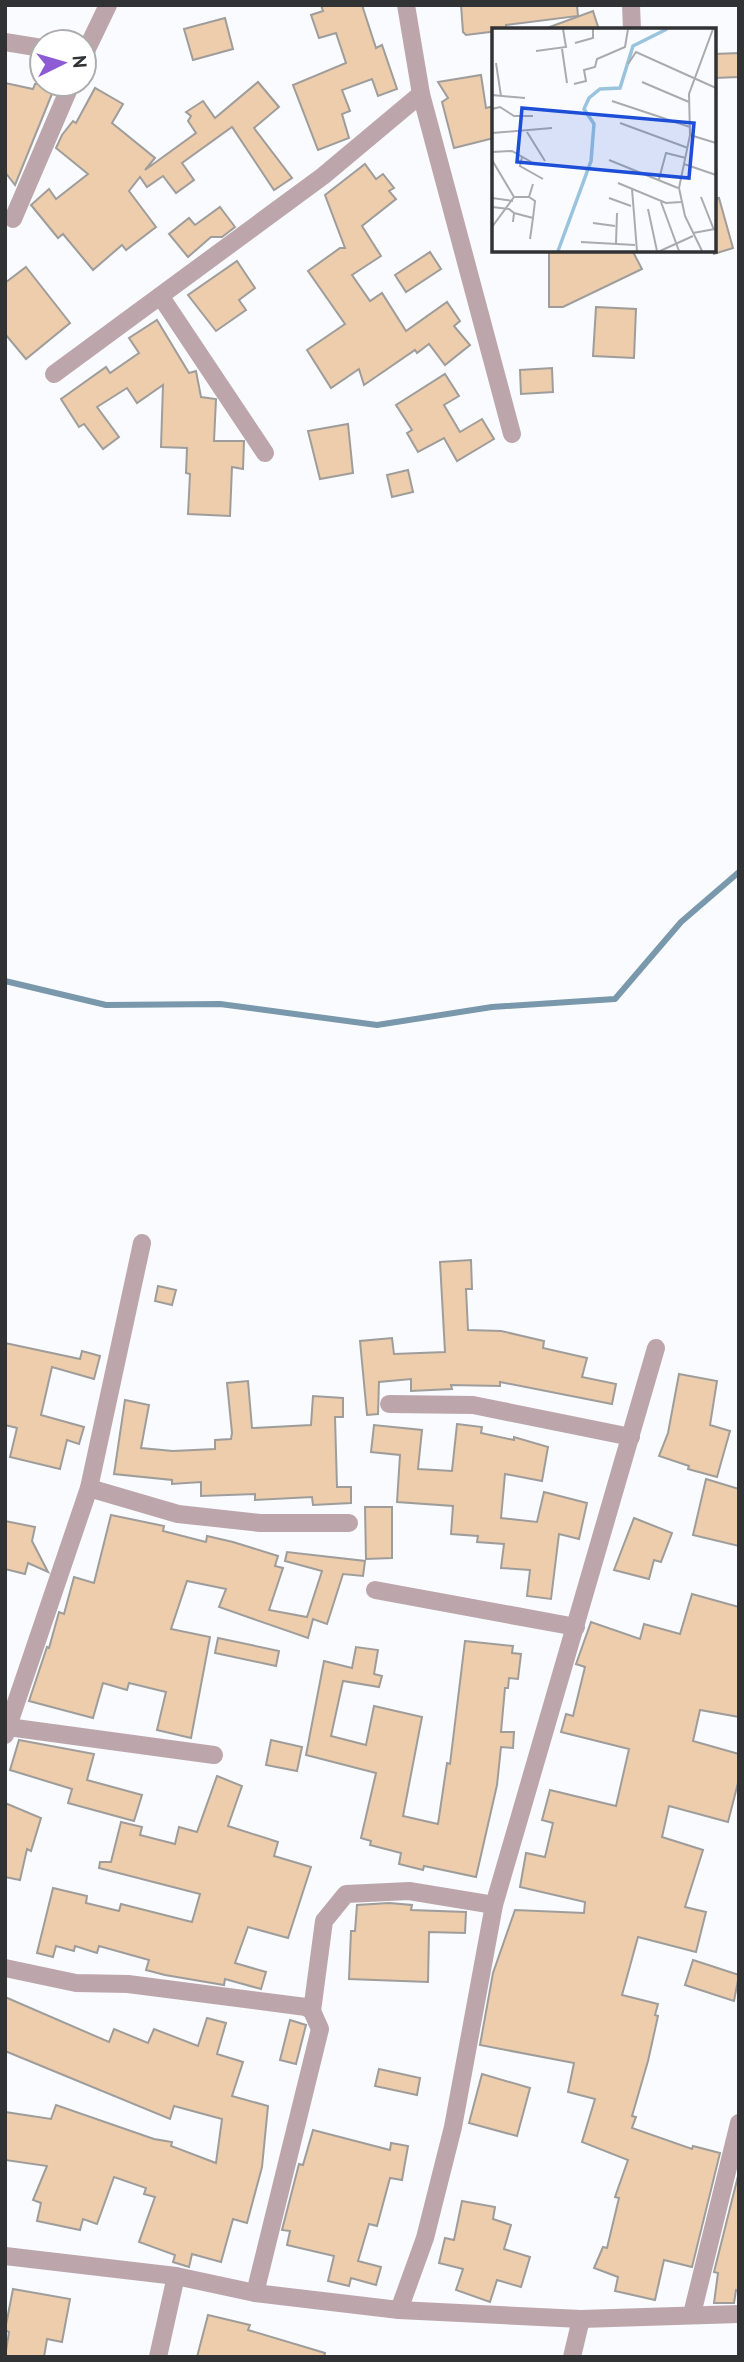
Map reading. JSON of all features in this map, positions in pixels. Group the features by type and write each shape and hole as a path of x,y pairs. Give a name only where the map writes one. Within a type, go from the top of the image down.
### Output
{"street":[{"path":"97,28 108,5"},
{"path":"406,5 421,94 512,434"},
{"path":"631,5 632,28"},
{"path":"5,43 28,46"},
{"path":"54,374 323,176 421,94"},
{"path":"13,219 65,98"},
{"path":"161,297 265,453"},
{"path":"142,1243 89,1488 6,1731 214,1755"},
{"path":"399,2310 425,2238 453,2127 494,1905 656,1348"},
{"path":"389,1404 472,1405 631,1437"},
{"path":"89,1488 177,1514 260,1523 349,1523"},
{"path":"375,1590 576,1627"},
{"path":"255,2293 320,2029 312,2011 324,1921 346,1894 409,1891 494,1905"},
{"path":"5,1968 76,1983 128,1984 306,2007 312,2011"},
{"path":"692,2314 739,2123"},
{"path":"5,2256 176,2276 255,2293 399,2310 581,2319 739,2314"},
{"path":"158,2357 176,2276"},
{"path":"572,2357 581,2319"}],"building":[{"path":"321,5 362,5 376,48 382,45 397,89 378,96 372,79 342,90 350,111 342,114 349,138 318,150 293,85 346,63 336,33 319,38 311,15 323,11"},
{"path":"461,5 577,5 578,16 506,25 506,28 492,28 492,32 466,35 463,32"},
{"path":"593,11 598,28 547,28"},
{"path":"225,18 233,49 193,60 184,29"},
{"path":"739,53 739,77 716,78 716,54"},
{"path":"481,75 486,108 492,106 492,138 454,148 442,102 448,98 438,82"},
{"path":"258,82 279,107 254,128 292,178 274,190 232,127 182,163 194,180 176,193 163,176 147,187 140,177 129,191 156,227 126,250 122,245 93,270 63,234 58,238 31,205 49,189 56,199 88,174 56,148 73,121 76,123 90,98 98,98 98,90 123,104 112,123 155,158 145,170 196,133 188,121 191,116 186,112 203,101 215,118"},
{"path":"5,83 28,88 28,98 50,98 15,185 5,172"},
{"path":"365,164 376,179 383,174 394,188 389,191 396,199 362,226 381,256 352,275 370,301 382,293 406,331 447,302 460,321 454,326 470,345 445,365 429,344 417,353 415,350 364,385 359,369 331,388 307,350 345,324 308,271 340,248 345,248 325,195"},
{"path":"719,198 733,248 714,254 716,252 716,199"},
{"path":"220,207 235,227 222,237 211,237 188,257 169,234 189,218 195,225"},
{"path":"430,252 441,269 406,292 395,275"},
{"path":"549,252 633,252 642,269 563,307 549,307"},
{"path":"237,261 255,288 239,300 246,310 216,331 188,295"},
{"path":"26,267 70,323 26,359 5,334 5,283"},
{"path":"596,307 636,309 634,358 593,356"},
{"path":"157,320 189,373 196,371 201,397 216,399 214,441 244,441 243,469 232,467 230,516 188,514 190,474 186,473 187,448 161,447 163,385 137,403 127,388 97,407 119,437 103,449 84,424 79,427 61,399 106,367 110,373 139,353 129,338"},
{"path":"552,368 553,392 521,394 520,370"},
{"path":"445,374 459,396 444,405 460,432 482,419 494,439 457,461 444,438 418,452 407,433 412,430 396,405"},
{"path":"348,424 353,473 320,479 308,431"},
{"path":"408,470 413,492 392,497 387,475"},
{"path":"471,1260 472,1289 466,1289 468,1330 501,1331 544,1341 543,1348 587,1358 582,1377 616,1384 612,1404 500,1382 500,1386 451,1385 452,1389 411,1391 411,1379 379,1382 378,1414 367,1415 360,1341 392,1338 394,1354 445,1352 440,1262"},
{"path":"158,1286 176,1290 172,1305 155,1301"},
{"path":"5,1343 80,1359 82,1351 100,1356 94,1379 52,1367 41,1415 84,1427 79,1444 67,1440 60,1469 10,1457 17,1428 5,1425"},
{"path":"679,1374 717,1381 710,1425 730,1431 717,1477 688,1469 689,1466 659,1456 668,1433"},
{"path":"248,1381 252,1428 311,1425 313,1396 343,1398 343,1417 335,1417 337,1487 351,1487 351,1503 313,1505 312,1497 255,1500 255,1494 201,1496 201,1482 172,1484 172,1480 114,1474 125,1400 149,1405 141,1448 173,1451 215,1449 215,1440 231,1439 227,1383"},
{"path":"457,1424 482,1427 481,1433 514,1440 514,1437 548,1447 542,1481 505,1474 501,1518 537,1522 544,1492 587,1503 579,1539 559,1534 551,1599 527,1596 530,1570 501,1568 504,1544 477,1542 478,1536 451,1534 453,1506 397,1502 400,1455 371,1452 374,1425 422,1430 418,1469 452,1471"},
{"path":"706,1479 739,1489 739,1546 693,1535"},
{"path":"365,1507 392,1507 392,1558 366,1559"},
{"path":"111,1515 164,1526 163,1531 206,1542 207,1536 278,1556 275,1566 283,1568 269,1610 307,1617 322,1571 285,1561 287,1552 365,1561 363,1576 343,1574 327,1624 313,1619 308,1638 219,1607 226,1589 187,1581 171,1629 210,1637 191,1738 157,1730 166,1692 129,1683 127,1690 103,1683 93,1718 29,1701 59,1612 64,1614 74,1577 94,1583"},
{"path":"634,1518 672,1533 661,1562 654,1560 649,1579 614,1570"},
{"path":"5,1521 35,1527 32,1541 48,1572 28,1563 25,1574 5,1569"},
{"path":"692,1594 739,1607 739,1717 700,1710 693,1741 739,1754 739,1779 728,1822 669,1806 662,1837 703,1850 685,1907 706,1912 696,1952 638,1937 622,1995 658,2004 648,2061 632,2116 636,2117 632,2128 692,2149 693,2146 720,2153 692,2267 664,2260 655,2300 615,2291 618,2277 594,2268 603,2247 607,2248 619,2198 615,2197 628,2160 582,2142 595,2099 568,2092 574,2063 480,2045 493,1973 515,1910 584,1913 585,1902 520,1887 526,1853 545,1857 553,1823 542,1820 550,1790 616,1806 629,1749 561,1732 566,1714 573,1716 585,1667 576,1664 591,1622 640,1639 644,1624 680,1634"},
{"path":"218,1638 279,1651 276,1666 215,1653"},
{"path":"465,1641 513,1646 512,1653 521,1654 518,1679 509,1678 508,1688 505,1688 501,1732 514,1732 513,1748 501,1747 497,1785 476,1877 424,1866 423,1870 399,1864 401,1853 370,1845 371,1841 361,1838 376,1773 306,1755 324,1661 352,1668 356,1647 378,1650 374,1674 382,1676 379,1687 343,1681 331,1736 366,1745 374,1706 422,1717 403,1816 438,1824 447,1763 450,1764"},
{"path":"19,1740 94,1754 87,1780 142,1795 134,1821 68,1803 72,1789 10,1770"},
{"path":"271,1740 302,1747 297,1771 266,1765"},
{"path":"217,1776 242,1786 228,1826 278,1842 274,1856 311,1867 288,1938 248,1927 235,1963 266,1972 261,1989 225,1979 224,1985 146,1970 149,1960 99,1946 97,1953 75,1946 74,1951 56,1946 53,1957 37,1953 53,1888 87,1896 86,1903 119,1911 121,1904 192,1922 200,1894 99,1868 100,1862 111,1862 121,1822 142,1827 140,1835 175,1844 179,1827 197,1832"},
{"path":"5,1803 41,1818 31,1851 27,1849 20,1880 5,1877"},
{"path":"357,1905 412,1905 411,1910 466,1912 465,1933 429,1932 428,1982 349,1979 351,1931 355,1931"},
{"path":"693,1960 739,1975 734,2001 685,1985"},
{"path":"5,1997 109,2042 114,2029 148,2043 154,2029 198,2046 207,2018 226,2023 217,2054 243,2062 232,2096 268,2106 262,2167 247,2223 233,2219 221,2262 192,2254 189,2267 173,2262 175,2255 139,2242 155,2197 144,2194 146,2188 114,2177 97,2224 83,2219 80,2230 37,2221 41,2203 33,2200 47,2166 5,2160 5,2112 51,2119 56,2105 154,2139 172,2142 171,2146 216,2163 222,2119 174,2106 170,2119 5,2051"},
{"path":"290,2020 306,2025 296,2064 280,2060"},
{"path":"379,2069 420,2078 417,2095 375,2086"},
{"path":"482,2074 530,2088 517,2136 469,2123"},
{"path":"313,2130 390,2150 391,2143 408,2146 402,2180 390,2178 377,2226 369,2224 358,2261 381,2267 376,2285 351,2278 349,2286 328,2281 334,2256 287,2245 290,2231 282,2230 299,2164 303,2165"},
{"path":"739,2172 739,2291 736,2290 734,2303 714,2303 718,2273 714,2272"},
{"path":"462,2201 495,2207 493,2219 511,2225 504,2249 530,2257 521,2287 497,2280 490,2302 456,2290 463,2269 439,2263 445,2238 454,2240"},
{"path":"13,2289 70,2299 62,2342 47,2339 44,2357 5,2357 9,2332 5,2330"},
{"path":"208,2315 250,2325 248,2330 325,2353 324,2357 197,2357"}],"waterway":[{"path":"5,981 106,1005 220,1004 377,1025 492,1007 615,999 681,922 739,872"}]}
